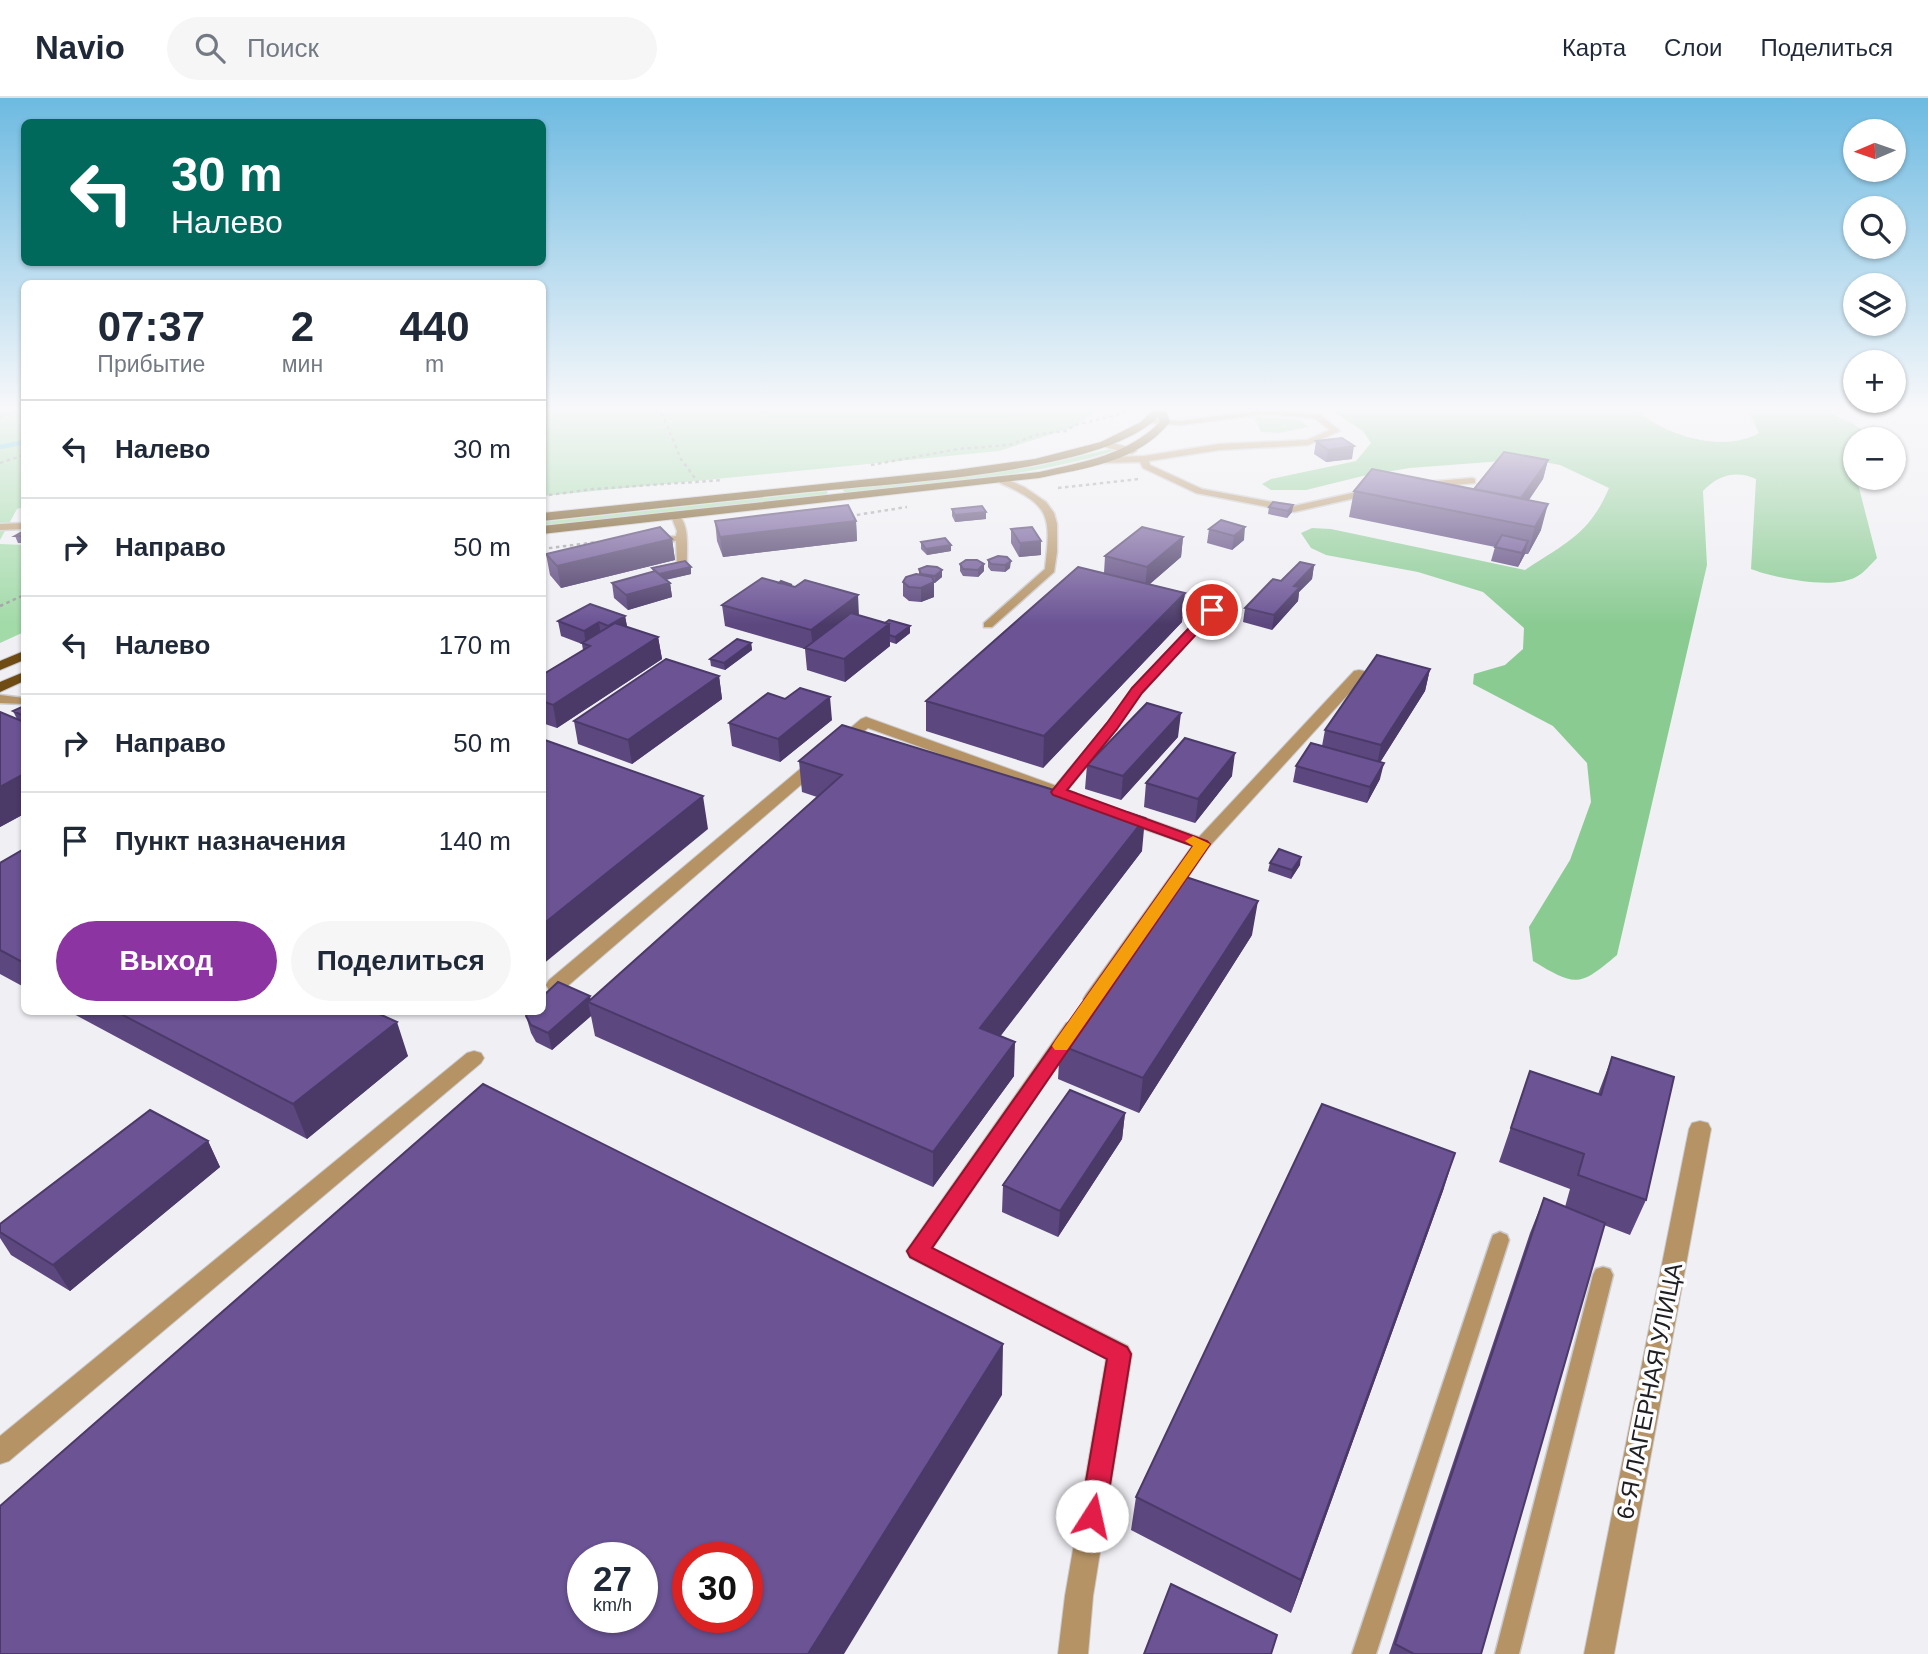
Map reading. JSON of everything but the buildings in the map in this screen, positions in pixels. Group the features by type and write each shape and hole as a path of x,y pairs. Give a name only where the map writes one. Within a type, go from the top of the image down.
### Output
{"main road":[{"path":"546,517 879,481"},
{"path":"546,530 1003,481"},
{"path":"0,666 21,656"},
{"path":"0,688 21,678"}],"street":[{"path":"1073,1654 1079,1597 1119,1354 918,1251 1202,844 1359,674"},
{"path":"556,985 866,722 1084,802"},
{"path":"1110,811 1202,844"},
{"path":"0,1452 474,1058"},
{"name":"6-Я ЛАГЕРНАЯ УЛИЦА","path":"1599,1654 1700,1129"}],"lane":[{"path":"988,625 1050,570 1055,529 1043,501 1030,491 1003,481"},
{"path":"1177,481 1199,491 1294,509 1387,489"},
{"path":"1414,486 1472,481"},
{"path":"676,516 682,531 682,565"},
{"path":"0,527 21,526"},
{"path":"639,543 681,538"},
{"path":"1058,792 1112,726 1137,690 1212,610"},
{"path":"0,699 21,701"},
{"path":"1364,1654 1500,1240"},
{"path":"1507,1654 1603,1275"}],"path":[{"path":"546,495 593,489 724,481"},
{"path":"1030,491 1125,481"},
{"path":"850,516 907,507"},
{"path":"546,548 606,541"},
{"path":"0,606 21,596"}],"green space":[{"path":"0,481 21,481 21,508 17,509 0,540"},
{"path":"546,481 699,481 546,496"},
{"path":"924,481 959,481 845,493 842,489"},
{"path":"1268,481 1344,481 1306,490 1271,490 1262,484"},
{"path":"1593,481 1716,481 1703,491 1707,565 1617,955 1594,973 1577,980 1559,976 1533,961 1529,927 1570,860 1591,802 1587,763 1553,726 1473,684 1474,674 1505,665 1523,649 1524,628 1483,592 1418,572 1326,555 1311,548 1301,533 1312,528 1331,529 1525,570 1564,545 1584,527 1602,504 1609,488"},
{"path":"1756,481 1843,481 1843,490 1860,490 1877,558 1865,571 1846,581 1833,583 1774,576 1751,569"},
{"path":"827,491 828,495 546,526 546,522"},
{"path":"0,544 21,545 21,633 0,643"}],"slow traffic":[{"path":"1061,1046 1202,844 1193,841"}],"route":[{"path":"1092,1516 1119,1354 918,1251 1202,844 1058,792 1112,726 1137,690 1212,610"}]}
